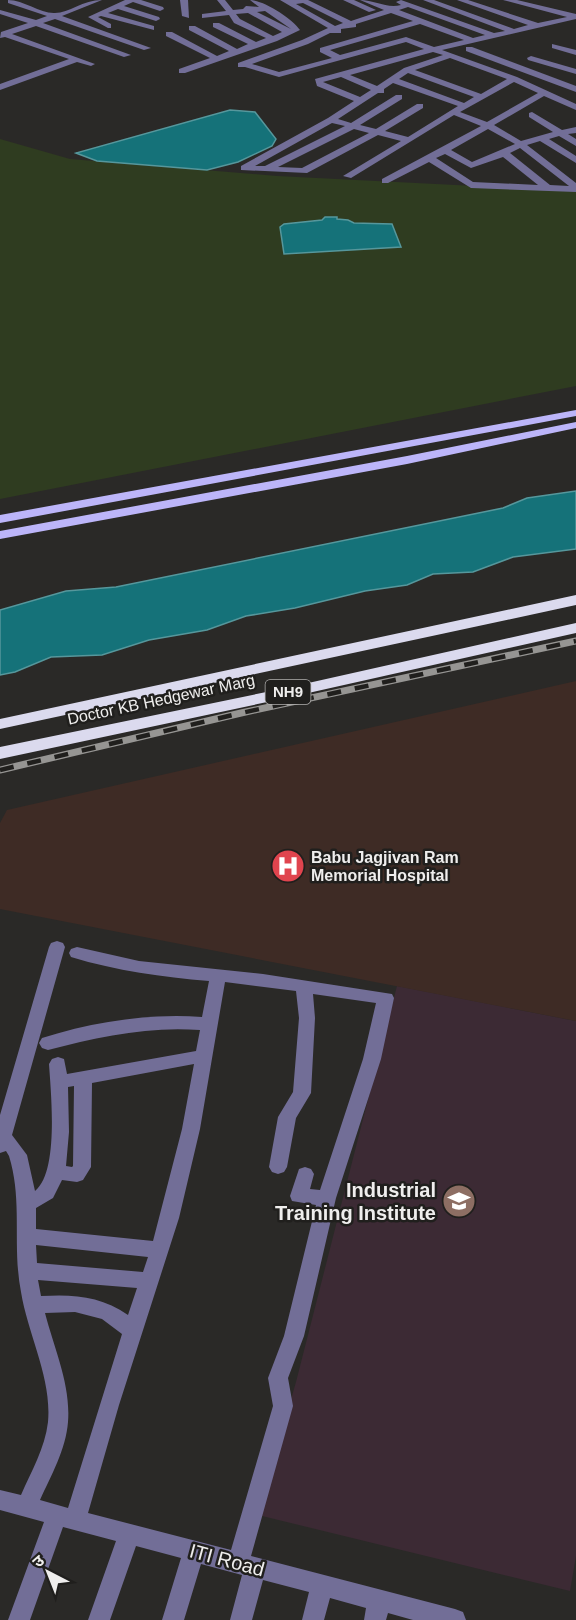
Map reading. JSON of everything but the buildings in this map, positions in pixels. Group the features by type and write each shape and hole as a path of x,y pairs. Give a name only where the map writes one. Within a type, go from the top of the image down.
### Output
{"highway":[{"name":"Doctor KB Hedgewar Marg","path":"0,724 576,600"},
{"name":"Doctor KB Hedgewar Marg","path":"0,753 286,693 576,628"}],"main road":[{"path":"0,519 576,412"},
{"path":"0,535 407,460 576,425"}],"street":[{"path":"33,0 43,2"},
{"path":"53,5 84,5 98,0"},
{"path":"118,30 92,17 132,0 160,9"},
{"path":"184,0 186,16"},
{"path":"254,0 300,30"},
{"path":"347,0 381,14"},
{"path":"364,0 443,29 472,45 576,88"},
{"path":"394,0 495,36"},
{"path":"427,0 516,32"},
{"path":"461,0 538,26"},
{"path":"11,1 147,48"},
{"path":"251,13 271,10 287,2 304,1 391,42"},
{"path":"483,8 503,1 576,17"},
{"path":"503,1 561,21"},
{"path":"287,2 333,29 399,57"},
{"path":"205,18 241,4 251,13"},
{"path":"236,67 333,29 408,5"},
{"path":"4,32 57,16 72,6"},
{"path":"117,6 156,19"},
{"path":"228,9 251,13 300,30 322,33"},
{"path":"228,9 241,24 274,39"},
{"path":"0,12 127,55"},
{"path":"100,13 151,28"},
{"path":"245,64 276,75 419,35 372,17"},
{"path":"360,100 318,83 399,57 441,53 495,36 576,17"},
{"path":"337,57 323,50 421,21"},
{"path":"427,33 462,24"},
{"path":"216,25 256,45"},
{"path":"192,28 237,52"},
{"path":"182,71 300,30"},
{"path":"4,32 67,56 77,55 91,64"},
{"path":"169,34 216,59"},
{"path":"406,39 514,79 576,107"},
{"path":"86,48 96,44"},
{"path":"295,45 306,50"},
{"path":"555,46 576,52"},
{"path":"277,52 288,56"},
{"path":"542,52 576,63"},
{"path":"441,53 391,79 331,120 244,168 304,171 377,132 437,111 465,106 514,79"},
{"path":"0,87 77,55"},
{"path":"317,55 327,60"},
{"path":"261,58 272,62"},
{"path":"531,58 576,72"},
{"path":"299,61 309,65"},
{"path":"282,66 293,70"},
{"path":"407,70 482,97"},
{"path":"341,74 437,111 488,125 521,144 576,188"},
{"path":"391,79 465,106"},
{"path":"385,181 445,150 545,92"},
{"path":"266,170 352,126 399,97"},
{"path":"348,176 409,140 437,111"},
{"path":"532,115 576,143"},
{"path":"331,120 409,140"},
{"path":"471,165 540,137 576,130"},
{"path":"540,137 576,160"},
{"path":"445,150 471,165 497,187"},
{"path":"504,153 549,189"},
{"path":"429,158 468,185 576,188"},
{"path":"260,159 304,171"},
{"path":"26,1507 52,1448 58,1421 56,1392 33,1305 28,1271 24,1179 19,1157 14,1148 1,1142 57,947"},
{"path":"77,953 131,967 250,979 387,998 372,1059 327,1198 294,1336 278,1378 283,1406 265,1470 247,1565 241,1620"},
{"path":"19,1620 66,1518 109,1405 160,1250 188,1140 218,976"},
{"path":"278,1167 287,1117 302,1093 307,1018 303,988"},
{"path":"48,1043 96,1031 162,1022 210,1024"},
{"path":"25,1204 46,1194 55,1172 60,1120 59,1073 83,1080 204,1056"},
{"path":"55,1172 77,1174 82,1167 83,1080"},
{"path":"305,1174 299,1196 327,1198"},
{"path":"26,1236 160,1250"},
{"path":"28,1271 149,1281"},
{"path":"33,1305 86,1303 102,1308 118,1317 133,1331"},
{"name":"ITI Road","path":"0,1500 322,1585 377,1610 453,1620"},
{"path":"99,1620 129,1534"},
{"path":"173,1620 194,1552"},
{"path":"313,1620 322,1585"}],"shaded area":[{"name":"Babu Jagjivan Ram Memorial Hospital","path":"576,681 576,1021 0,909 0,823 7,810"},
{"name":"Industrial Training Institute","path":"397,986 576,1021 576,1556 570,1591 258,1515 296,1382"}],"green space":[{"path":"0,139 70,159 277,176 576,191 576,386 0,499"}],"water":[{"path":"230,110 255,112 276,139 272,146 238,162 207,170 97,161 76,153"},
{"path":"325,217 337,217 337,219 354,223 392,224 401,247 284,254 280,227 284,224 322,220"},
{"path":"576,491 576,549 513,557 473,572 433,574 407,585 365,591 295,608 246,616 207,630 149,640 102,655 51,657 15,672 0,675 0,610 66,591 116,587 503,508 527,498"}],"railway":[{"path":"0,770 241,713 576,641"}],"place":[{"name":"Babu Jagjivan Ram Memorial Hospital","path":"288,866"},
{"name":"Industrial Training Institute","path":"459,1201"}]}
